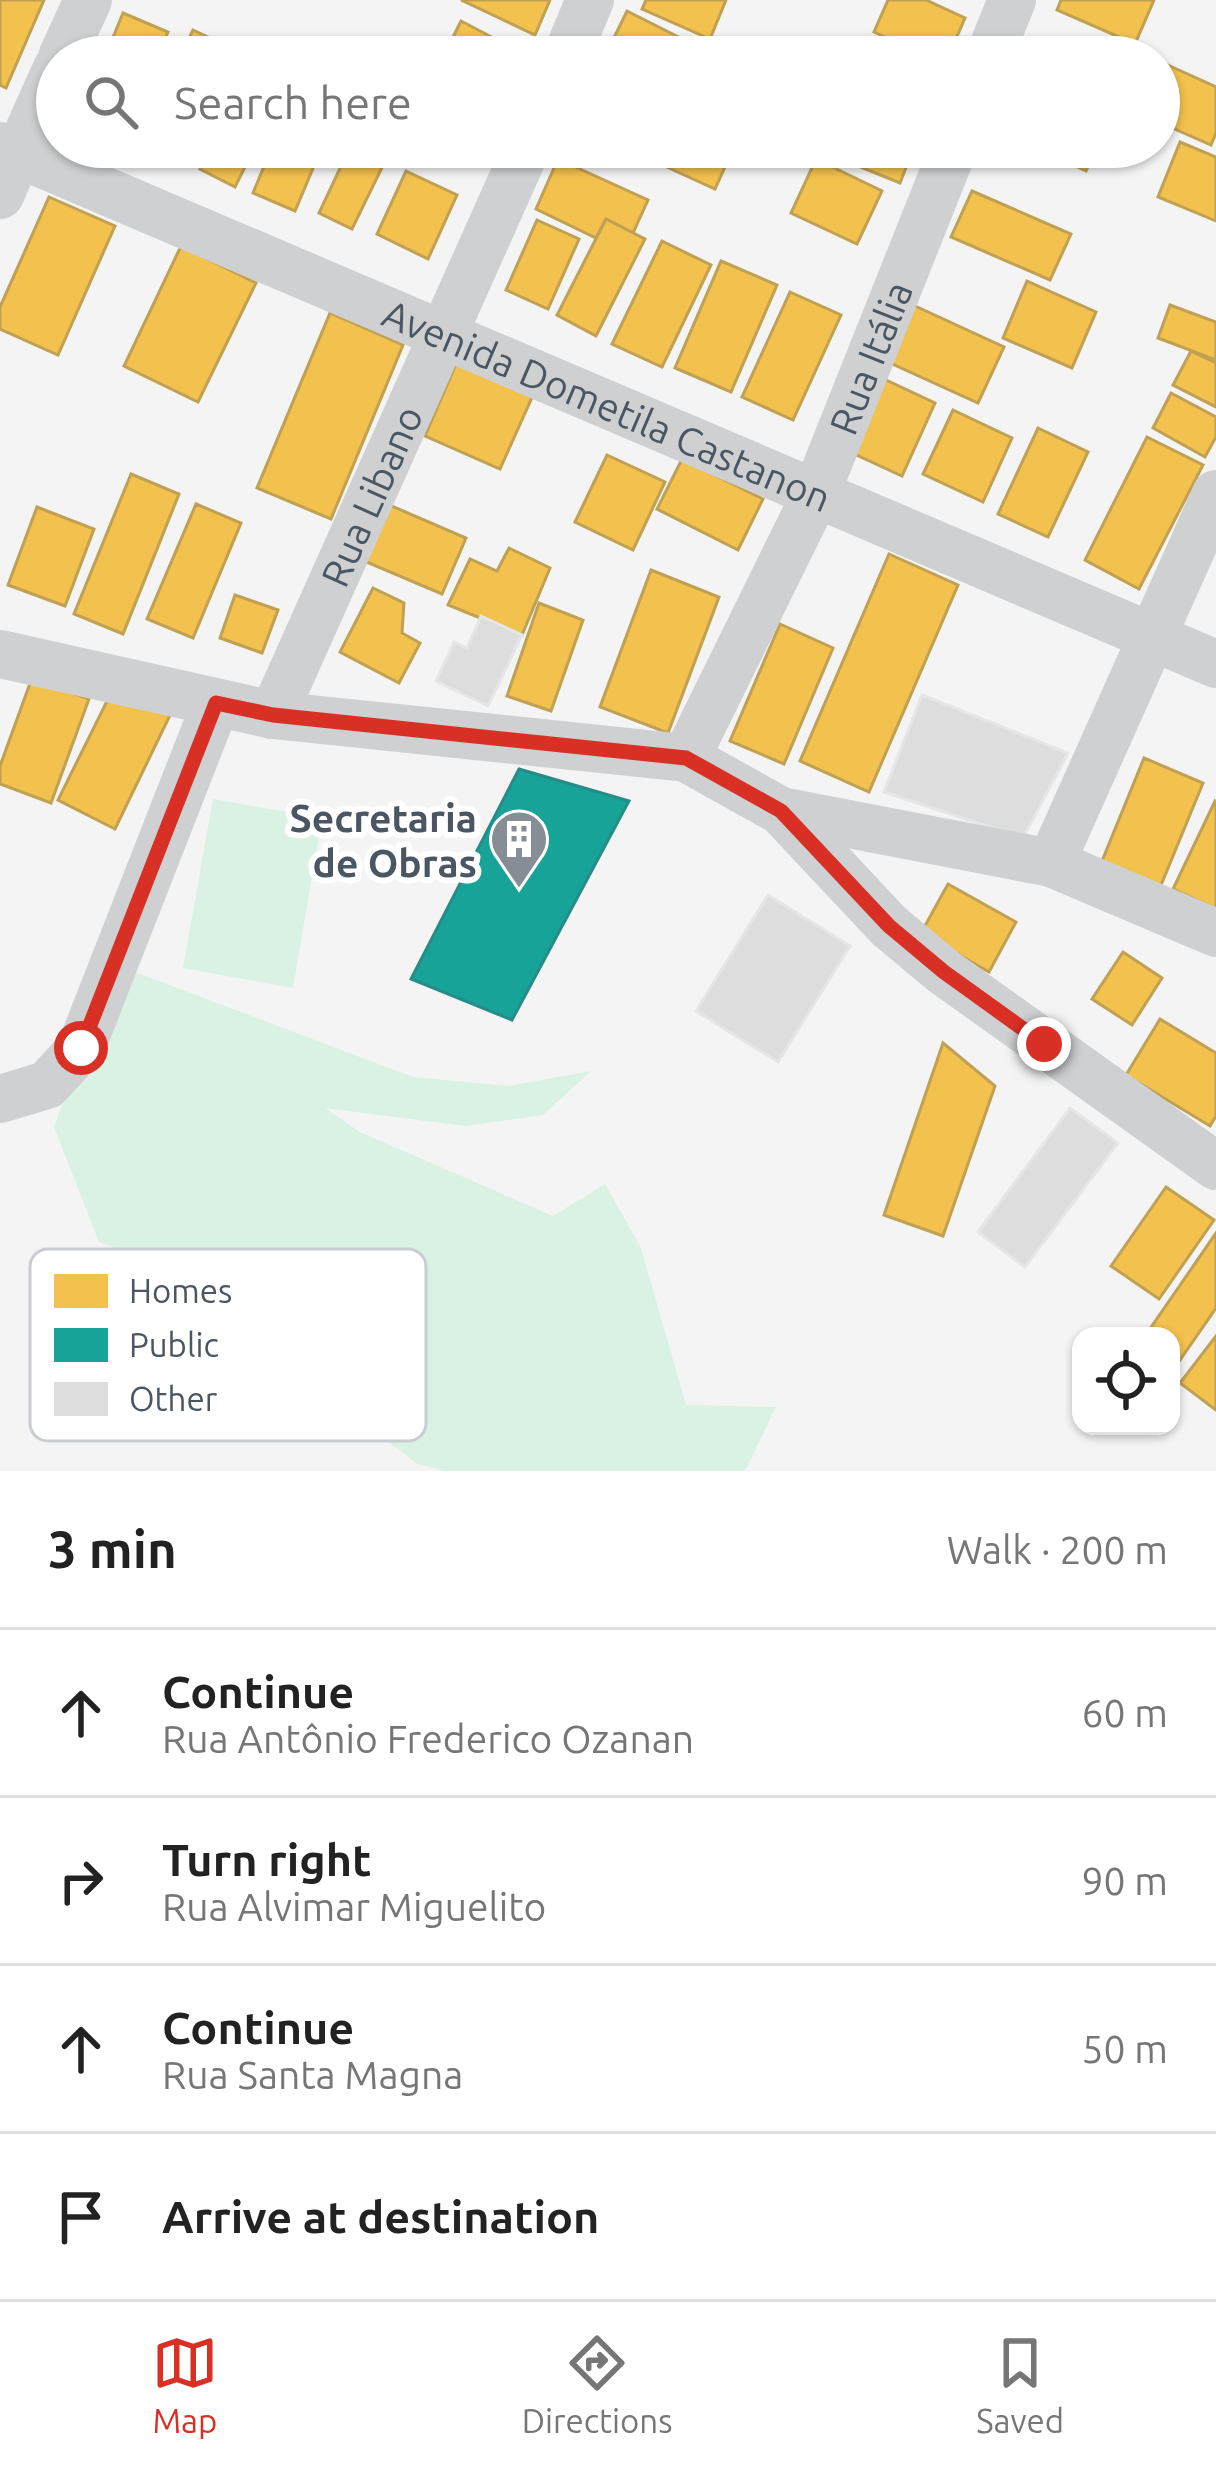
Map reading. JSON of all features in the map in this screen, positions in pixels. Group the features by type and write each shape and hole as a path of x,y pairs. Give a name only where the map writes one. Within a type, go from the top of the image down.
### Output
{"street":[{"path":"72,36 88,0"},
{"path":"575,36 590,0"},
{"path":"997,36 1012,0"},
{"path":"6,165 36,108"},
{"name":"Avenida Dometila Castanon","path":"6,165 444,337 1216,664"},
{"name":"Rua Libano","path":"273,715 517,168"},
{"name":"Rua Itália","path":"686,758 814,496 946,168"},
{"path":"1051,863 1216,494"},
{"path":"0,654 273,715 686,758 781,811 889,926 944,972 1216,1166"},
{"path":"0,1100 47,1085 81,1048 216,703"},
{"path":"781,811 1051,863 1216,933"}],"green space":[{"path":"213,799 322,818 293,988 183,968"},
{"path":"114,964 413,1077 509,1086 591,1071 543,1115 465,1126 325,1108 360,1132 553,1216 605,1184 641,1248 686,1405 776,1407 745,1471 446,1471 417,1464 388,1441 426,1441 426,1249 118,1249 99,1242 54,1127"}],"building: Homes":[{"path":"0,0 44,0 6,88 0,85"},
{"path":"461,0 550,0 535,35"},
{"path":"646,0 726,0 711,36 642,9"},
{"path":"888,0 926,0 965,18 957,36 874,32"},
{"path":"1061,0 1154,0 1138,36 1117,36 1057,10"},
{"path":"627,11 676,36 615,36"},
{"path":"123,13 168,32 166,36 114,36"},
{"path":"461,21 490,36 454,36"},
{"path":"1180,71 1216,87 1216,133 1211,145 1180,131"},
{"path":"1180,142 1216,157 1216,221 1158,197 1170,168 1180,168"},
{"path":"200,168 244,168 235,187"},
{"path":"263,168 313,168 295,211 253,193"},
{"path":"340,168 382,168 352,229 319,213"},
{"path":"554,168 578,168 648,200 633,233 606,219 596,238 536,209"},
{"path":"669,168 724,168 715,189"},
{"path":"812,168 835,168 882,191 857,244 791,213"},
{"path":"863,168 906,168 900,183"},
{"path":"406,171 457,195 428,259 377,234"},
{"path":"972,191 1071,234 1050,280 951,237"},
{"path":"49,197 115,226 58,355 0,329 0,307"},
{"path":"606,219 645,239 596,336 557,315"},
{"path":"537,220 579,239 548,309 506,290"},
{"path":"662,241 711,265 662,367 612,344"},
{"path":"181,246 256,283 198,402 124,366"},
{"path":"721,261 777,285 731,392 675,368"},
{"path":"1027,281 1096,312 1072,368 1003,338"},
{"path":"790,292 841,315 793,420 742,397"},
{"path":"913,305 1004,347 978,403 888,362"},
{"path":"1170,305 1216,322 1216,360 1158,338"},
{"path":"330,313 403,345 331,519 257,488"},
{"path":"1191,351 1216,363 1216,407 1173,385"},
{"path":"457,362 534,393 500,469 425,436"},
{"path":"884,379 935,403 902,476 850,452"},
{"path":"1171,393 1216,417 1216,437 1205,457 1153,428"},
{"path":"953,410 1012,438 983,502 923,474"},
{"path":"1038,428 1088,452 1048,537 998,514"},
{"path":"1147,437 1203,465 1139,589 1085,560"},
{"path":"607,455 665,482 633,550 575,522"},
{"path":"682,459 763,499 738,550 657,509"},
{"path":"131,474 179,494 123,634 74,614"},
{"path":"196,504 241,523 193,638 147,619"},
{"path":"387,504 466,538 442,594 364,561"},
{"path":"37,507 94,529 65,606 8,585"},
{"path":"509,548 550,568 522,635 448,605 470,559 497,571"},
{"path":"889,554 958,585 869,792 800,761"},
{"path":"651,570 719,597 668,733 600,707"},
{"path":"373,588 404,603 402,633 420,643 399,683 340,652"},
{"path":"235,595 278,610 262,653 220,638"},
{"path":"539,603 583,620 551,711 507,696"},
{"path":"780,624 833,648 784,764 730,741"},
{"path":"32,678 89,699 51,803 0,784 0,766"},
{"path":"108,699 174,707 115,829 58,800"},
{"path":"1144,758 1203,783 1159,890 1100,866"},
{"path":"1216,802 1216,909 1173,889"},
{"path":"948,884 1016,922 989,972 921,933"},
{"path":"1123,952 1162,978 1132,1025 1092,999"},
{"path":"1160,1019 1216,1053 1216,1116 1210,1126 1126,1075"},
{"path":"943,1043 995,1086 943,1236 884,1215"},
{"path":"1166,1187 1214,1220 1159,1299 1111,1266"},
{"path":"1216,1233 1216,1308 1180,1360 1180,1327 1151,1327"},
{"path":"1216,1336 1216,1410 1180,1383"}],"building: Public":[{"name":"Secretaria de Obras","path":"519,769 629,801 512,1020 411,979"}],"building: Other":[{"path":"481,616 522,635 488,706 436,681 454,642 467,648"},
{"path":"922,695 1068,753 1023,838 884,792"},
{"path":"768,895 850,946 778,1062 696,1011"},
{"path":"1070,1108 1118,1143 1025,1267 978,1232"}],"place":[{"name":"Secretaria de Obras","path":"519,890"}],"route":[{"path":"81,1048 216,703 273,715 686,758 781,811 889,926 1044,1044"}]}
